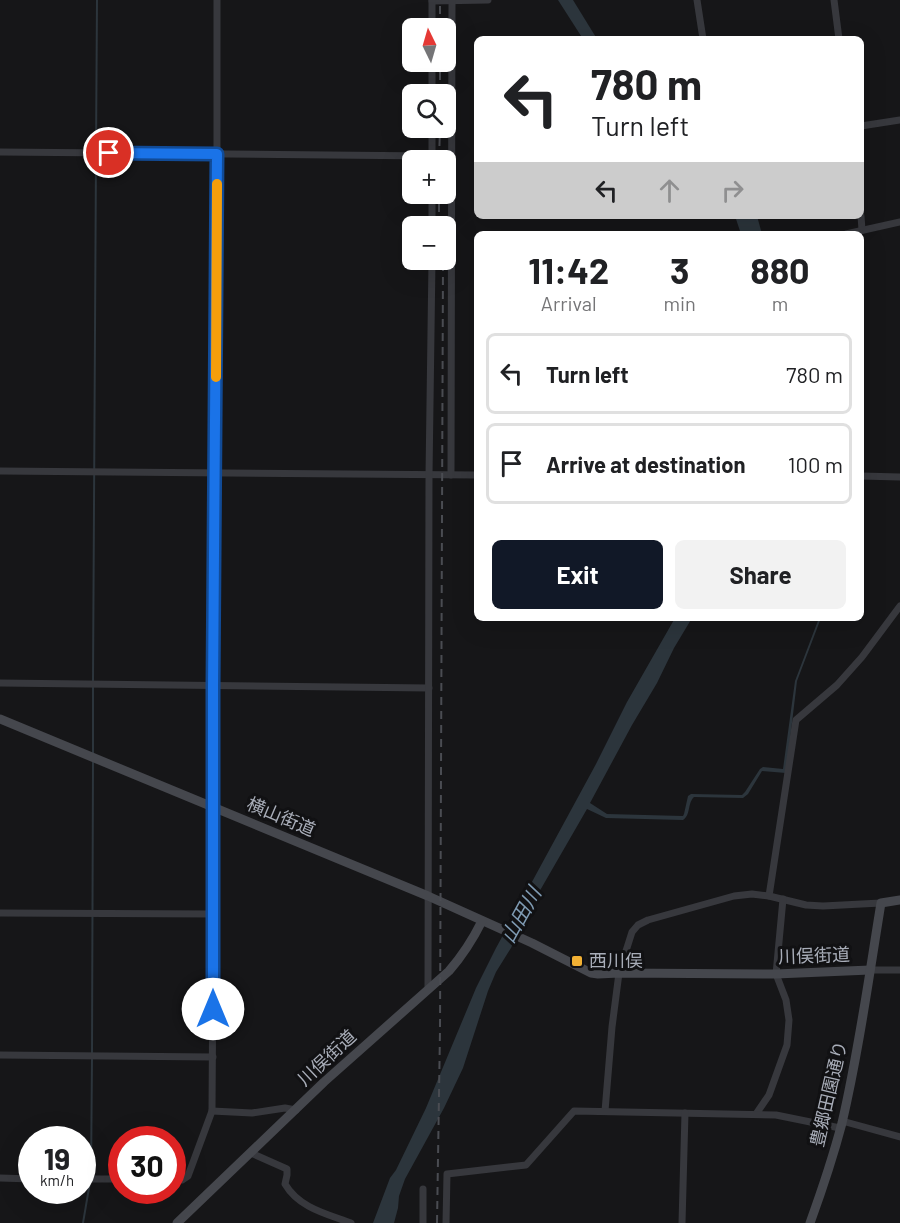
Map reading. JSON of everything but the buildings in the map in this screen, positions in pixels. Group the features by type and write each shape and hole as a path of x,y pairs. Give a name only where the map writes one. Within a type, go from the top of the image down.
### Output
{"main road":[{"name":"横山街道","path":"0,719 428,896 482,921"},
{"path":"881,903 900,900"},
{"name":"川俣街道","path":"177,1223 332,1075 458,962 482,921 527,940 591,973 598,974 777,974 870,970 881,903"},
{"name":"豊郷田園通り","path":"810,1223 841,1125 863,1018 870,970"}],"street":[{"path":"186,1177 212,1111 217,0"},
{"path":"432,18 432,1 488,0"},
{"path":"697,0 703,36"},
{"path":"834,0 839,36"},
{"path":"450,475 452,1"},
{"path":"864,126 900,120"},
{"path":"0,152 402,157"},
{"path":"861,219 862,230"},
{"path":"858,231 900,222"},
{"path":"428,990 432,270"},
{"path":"0,471 474,475"},
{"path":"864,476 900,477"},
{"path":"769,896 796,720 837,685 862,657 900,606"},
{"path":"0,683 429,688"},
{"path":"605,1111 619,973 632,932 638,925 648,920 734,896 752,894 806,905 881,903"},
{"path":"756,1114 769,1095 787,1045 789,1020 786,1000 777,974 783,900"},
{"path":"0,913 214,914"},
{"path":"870,970 900,970"},
{"path":"0,1055 213,1057"},
{"path":"212,1111 252,1113 285,1107 296,1110"},
{"path":"446,1223 447,1174 525,1166 574,1111 776,1115 900,1137"},
{"path":"682,1223 685,1113"},
{"path":"251,1153 287,1169 285,1184 291,1193 309,1207 351,1223"},
{"path":"0,1178 18,1179"},
{"path":"423,1189 423,1223"}],"water":[{"path":"558,0 573,0 595,36 581,36"},
{"path":"736,219 758,219 761,231 740,231"},
{"name":"山田川","path":"673,621 690,621 590,803 607,814 683,816 688,796 691,794 742,795 763,767 783,769 795,681 818,621 820,621 797,681 786,773 762,771 743,798 694,797 683,820 606,818 587,809 496,972 463,1068 405,1179 394,1223 373,1223 390,1178 426,1108 476,988 627,702"}],"waterway":[{"path":"96,150 97,0"},
{"path":"93,681 96,156"},
{"path":"93,687 93,753"},
{"path":"92,1053 93,762"},
{"path":"91,1126 92,1059"},
{"path":"83,1223 86,1204"}],"railway":[{"path":"440,0 440,18"},
{"path":"440,72 440,84"},
{"path":"439,150 440,138"},
{"path":"439,204 439,216"},
{"path":"437,1223 443,270"}],"slow traffic":[{"path":"216,377 217,184"}],"place":[{"name":"西川俣","path":"577,961"}],"route":[{"path":"109,153 217,154 213,1009"}]}
